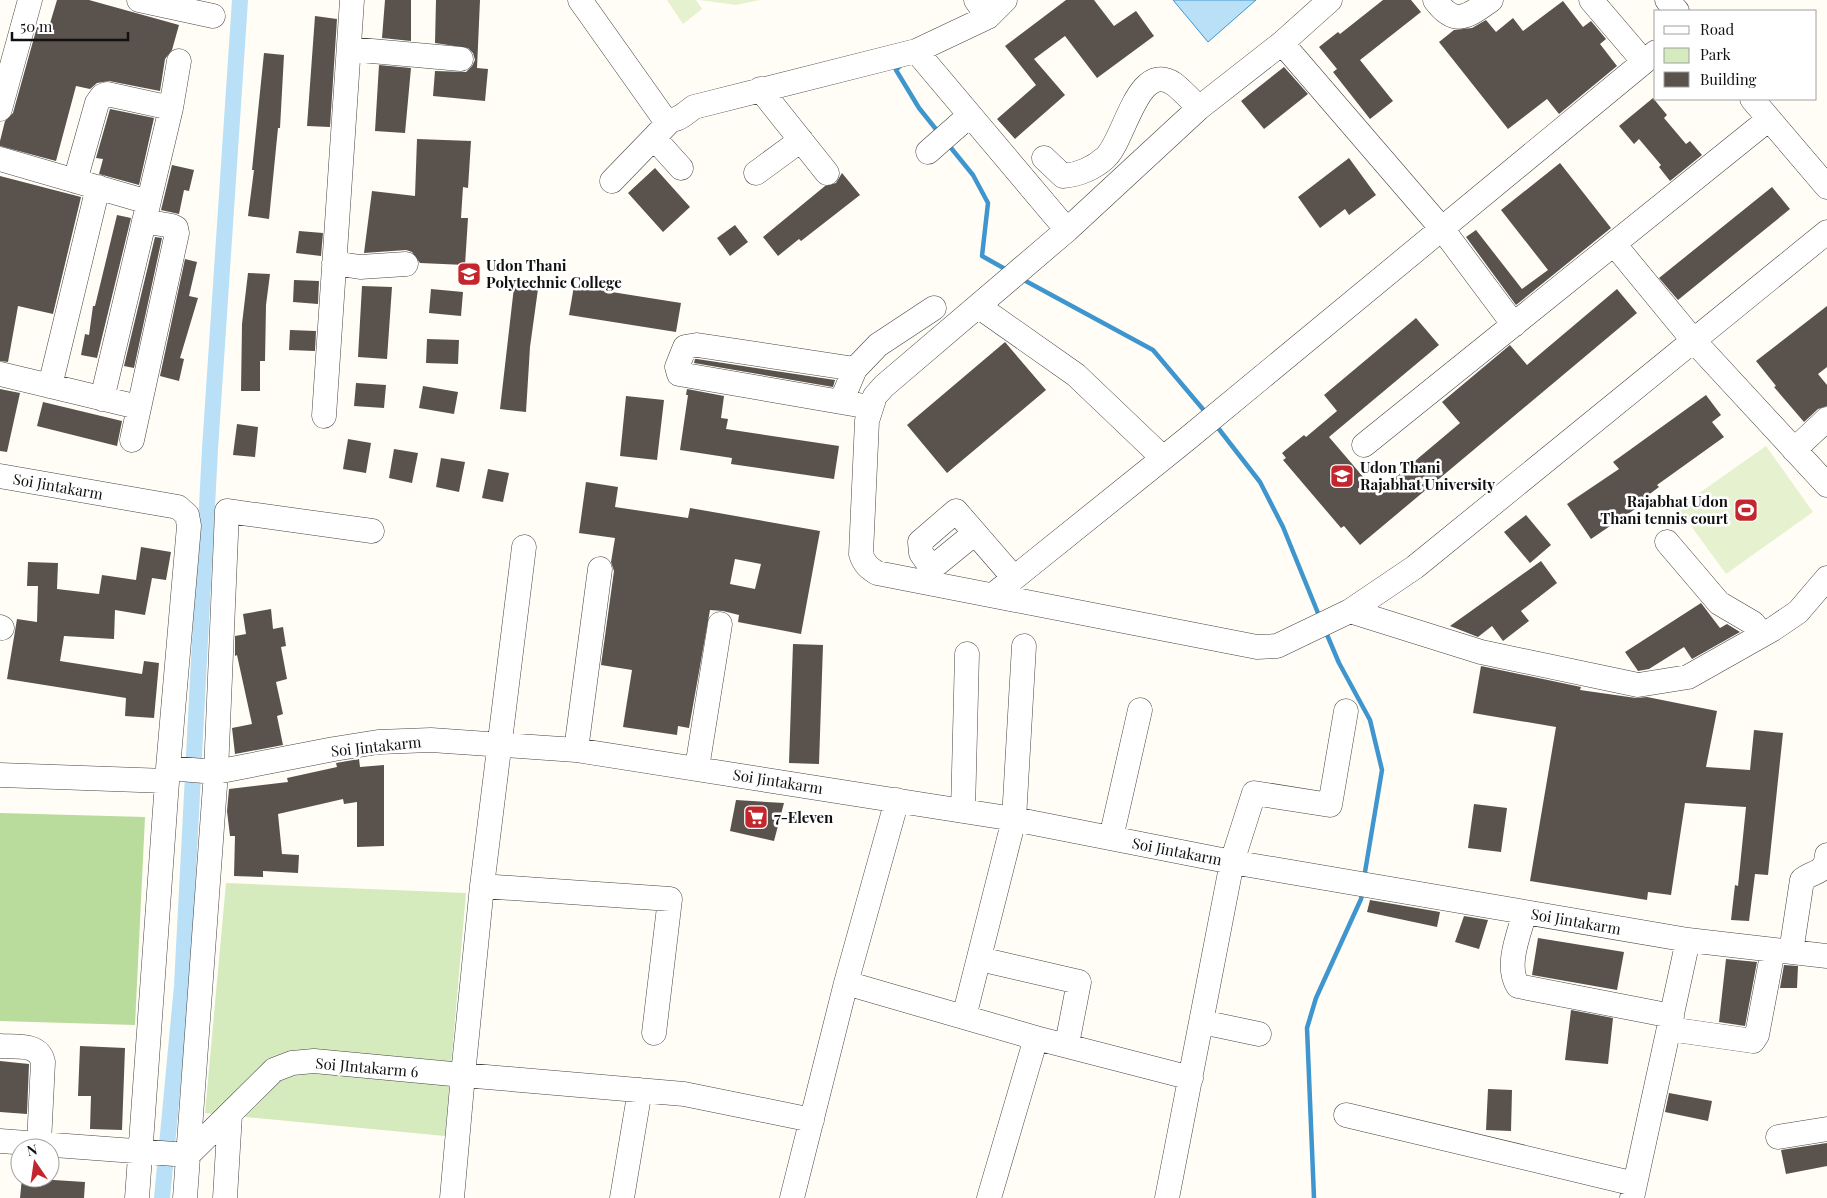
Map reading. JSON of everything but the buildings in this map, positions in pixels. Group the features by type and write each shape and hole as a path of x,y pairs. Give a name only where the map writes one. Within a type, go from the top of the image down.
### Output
{"street":[{"path":"0,109 30,0"},
{"path":"139,0 213,16"},
{"path":"324,416 352,0"},
{"path":"580,0 663,117 670,121"},
{"path":"612,181 670,121 676,120 694,107 760,88 916,50 982,8 1005,0"},
{"path":"1330,0 1282,43 1200,108 1000,289 884,386 870,407 867,421 861,554 863,562 877,573 1256,647 1277,646 1332,619 1415,567 1827,232"},
{"path":"1435,0 1442,10 1452,17 1461,18 1491,0"},
{"path":"993,595 1162,458 1187,440 1650,57 1591,0"},
{"path":"1667,0 1676,10"},
{"path":"1282,43 1443,230 1514,324"},
{"path":"349,50 462,59"},
{"path":"916,50 1067,230"},
{"path":"102,399 171,108 179,62"},
{"path":"1044,158 1063,176 1072,175 1089,168 1106,158 1119,140 1137,96 1155,80 1166,80 1174,84 1200,108"},
{"path":"760,88 827,173"},
{"path":"75,180 97,103 102,96 107,94 171,108"},
{"path":"1753,100 1827,187"},
{"path":"938,143 970,115"},
{"path":"1364,445 1769,119"},
{"path":"654,138 681,168"},
{"path":"756,173 801,140"},
{"path":"0,159 98,187 176,228 177,233 132,440"},
{"path":"50,386 98,187"},
{"path":"1614,244 1693,340 1827,485"},
{"path":"334,263 360,267 406,264"},
{"path":"978,306 1076,375 1162,458"},
{"path":"841,402 855,370 878,345 934,308"},
{"path":"855,370 697,345 685,347 678,367 680,374 870,407"},
{"path":"0,374 138,407"},
{"path":"1794,450 1827,419"},
{"name":"Soi Jintakarm","path":"0,476 178,507 187,515 189,526 173,773 212,772 378,742 431,740 576,750 1014,819 1232,862 1688,940 1827,956"},
{"path":"185,1198 228,511 372,531"},
{"path":"975,533 1014,578"},
{"path":"1667,542 1719,603 1753,623 1762,635"},
{"path":"452,1198 482,886 524,547"},
{"path":"576,750 600,569"},
{"path":"1332,619 1638,685 1688,677 1798,612 1827,578"},
{"path":"697,768 720,624"},
{"path":"964,1017 1014,819 1024,646"},
{"path":"963,811 967,654"},
{"path":"1111,838 1140,710"},
{"path":"1167,1198 1232,862 1254,793 1330,805 1346,711"},
{"path":"0,775 173,773 137,1198"},
{"path":"792,1198 846,983 897,800"},
{"path":"1525,912 1513,958 1513,978 1518,986 1753,1041 1757,1035 1802,880 1808,874 1819,872 1826,864 1827,855"},
{"path":"482,886 670,899 654,1033"},
{"path":"1346,1115 1633,1191 1688,940"},
{"path":"980,959 1079,982 1068,1044"},
{"path":"846,983 1036,1038 1068,1044 1191,1078"},
{"path":"1202,1022 1259,1034"},
{"path":"990,1198 1036,1038"},
{"path":"0,1046 32,1048 42,1055 39,1138"},
{"name":"Soi JIntakarm 6","path":"188,1155 274,1070 292,1064 314,1061 684,1094 812,1120"},
{"path":"622,1198 640,1090"},
{"path":"225,1198 230,1114"},
{"path":"1778,1137 1827,1129"},
{"path":"60,1145 188,1155"}],"green space":[{"path":"667,0 696,0 702,9 683,24"},
{"path":"699,0 760,0 736,5"},
{"name":"Rajabhat Udon Thani tennis court","path":"1766,446 1813,512 1726,574 1678,508"},
{"path":"0,813 145,817 135,1025 0,1021"},
{"path":"226,883 466,893 445,1136 205,1113"}],"water":[{"path":"1173,0 1256,0 1208,42"}],"waterway":[{"path":"162,1198 182,986 210,449 240,0"},
{"path":"901,65 896,70 919,108 939,133"},
{"path":"947,143 973,175 988,203 982,256 1007,270"},
{"path":"1022,279 1153,350 1207,414"},
{"path":"1215,424 1260,482 1283,527 1320,618"},
{"path":"1325,630 1339,663 1370,720 1382,770 1364,878"},
{"path":"1314,1198 1307,1028 1316,998 1363,891"}],"place":[{"name":"Udon Thani Polytechnic College","path":"469,274"},
{"name":"Udon Thani Rajabhat University","path":"1342,476"},
{"name":"Rajabhat Udon Thani tennis court","path":"1746,510"},
{"name":"7-Eleven","path":"756,817"}]}
